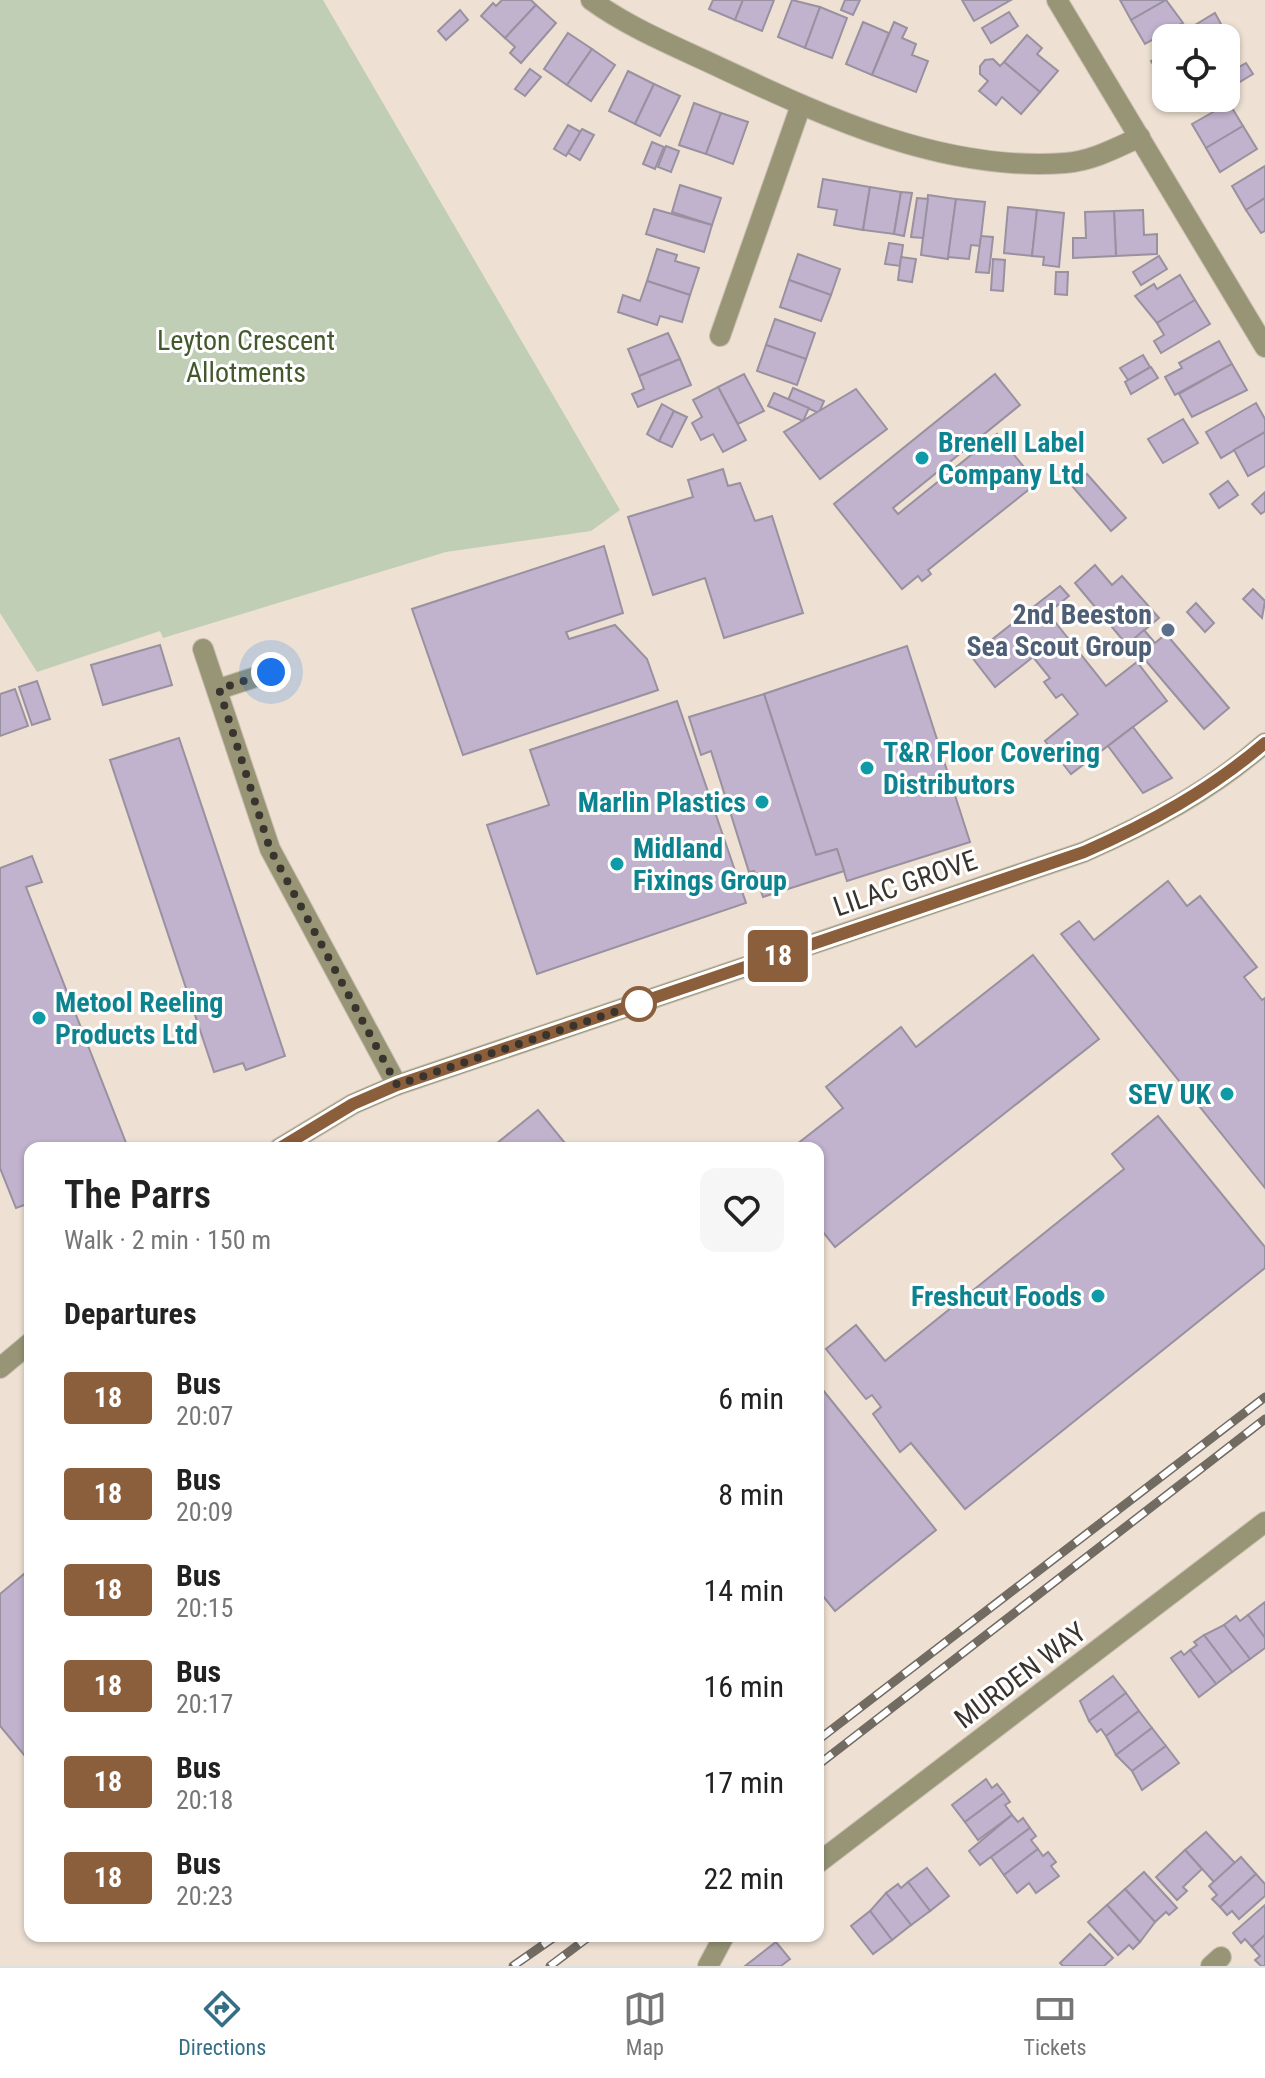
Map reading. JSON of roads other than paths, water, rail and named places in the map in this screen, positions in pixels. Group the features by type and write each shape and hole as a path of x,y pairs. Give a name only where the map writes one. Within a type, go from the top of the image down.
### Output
{"street":[{"path":"591,0 636,28 801,105 849,126 905,143 1018,163 1067,163 1099,156 1140,137"},
{"path":"1057,0 1265,347"},
{"path":"720,336 801,105"},
{"path":"203,649 219,689 270,849 397,1085"},
{"path":"219,689 271,672"},
{"name":"LILAC GROVE","path":"290,1142 353,1104 397,1085 1084,852 1161,817 1218,780 1265,743"},
{"path":"0,1368 24,1348"},
{"name":"MURDEN WAY","path":"824,1859 1262,1532"},
{"path":"708,1966 721,1942"}],"railway":[{"path":"824,1735 1265,1397"},
{"path":"824,1760 1265,1419"},
{"path":"513,1966 547,1942"},
{"path":"550,1966 582,1942"}],"place":[{"name":"Brenell Label Company Ltd","path":"922,458"},
{"name":"2nd Beeston Sea Scout Group","path":"1168,630"},
{"name":"T&R Floor Covering Distributors","path":"867,768"},
{"name":"Marlin Plastics","path":"762,802"},
{"name":"Midland Fixings Group","path":"617,864"},
{"name":"Metool Reeling Products Ltd","path":"39,1018"},
{"name":"SEV UK","path":"1227,1094"},
{"name":"Freshcut Foods","path":"1098,1296"}],"park label":[{"name":"Leyton Crescent Allotments","path":"246,356"}]}
